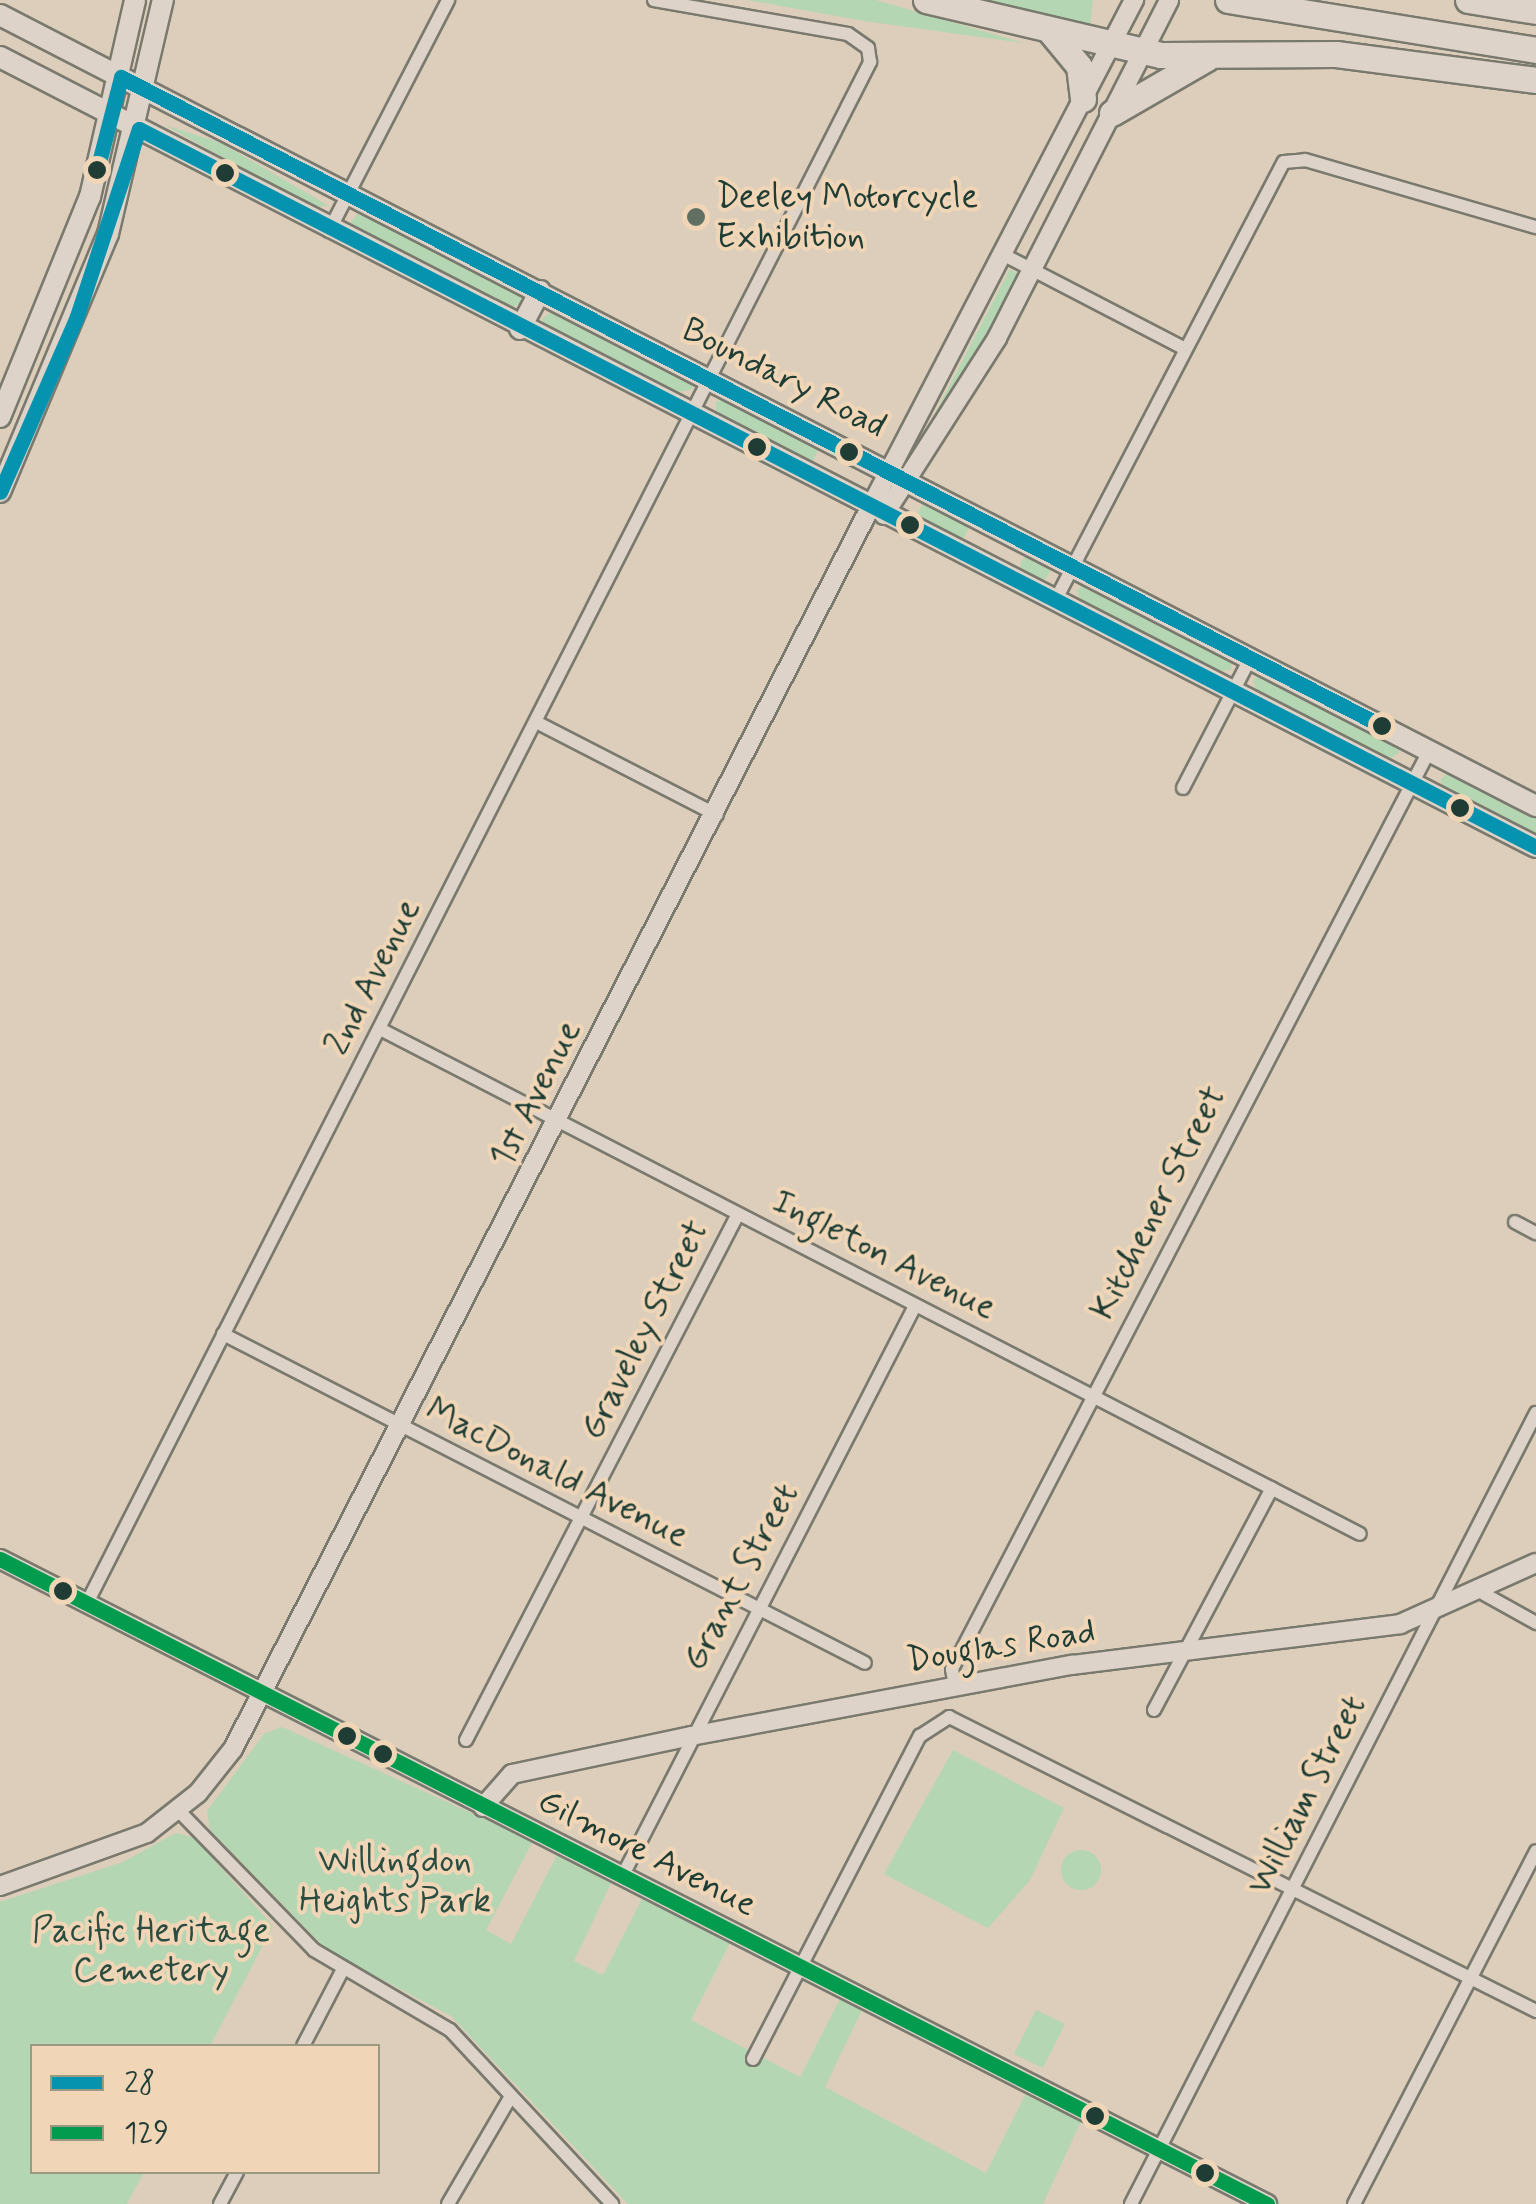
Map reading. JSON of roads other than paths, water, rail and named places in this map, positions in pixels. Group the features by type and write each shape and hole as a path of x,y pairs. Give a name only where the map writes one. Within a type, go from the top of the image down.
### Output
{"highway":[{"path":"926,0 1143,52 1208,58 1318,53 1536,80"},
{"path":"1228,0 1536,50"},
{"path":"1468,0 1536,11"},
{"path":"1050,31 1073,55 1083,99"},
{"path":"1112,112 1208,58"}],"main road":[{"path":"0,417 69,258 112,115 135,0"},
{"path":"0,492 76,318 140,129 163,0"},
{"name":"Boundary Road","path":"0,14 900,474 1536,806"},
{"path":"0,57 694,417 874,516 1055,601 1536,847"},
{"path":"520,329 540,292"}],"street":[{"path":"329,231 448,0"},
{"name":"2nd Avenue","path":"86,1603 694,417 710,377 866,72 864,42 654,0"},
{"path":"900,474 1004,255 1134,0"},
{"path":"900,474 1031,271 1169,0"},
{"path":"1055,601 1184,349 1290,160 1536,227"},
{"path":"1004,255 1184,349"},
{"name":"1st Avenue","path":"262,1695 718,814 874,516 900,474"},
{"path":"1183,788 1251,658"},
{"path":"538,722 718,814"},
{"name":"Kitchener Street","path":"955,1685 952,1668 1429,751"},
{"name":"Ingleton Avenue","path":"380,1029 1360,1534"},
{"name":"Graveley Street","path":"466,1740 738,1214"},
{"path":"1515,1222 1536,1234"},
{"name":"Grant Street","path":"622,1876 915,1306"},
{"name":"MacDonald Avenue","path":"223,1334 865,1663"},
{"name":"William Street","path":"1131,2204 1536,1413"},
{"path":"1154,1710 1272,1488"},
{"name":"Gilmore Avenue","path":"0,1560 1267,2204"},
{"name":"Douglas Road","path":"483,1806 512,1774 691,1736 955,1685 1433,1614 1484,1594 1536,1563"},
{"path":"1484,1594 1536,1623"},
{"path":"0,1886 120,1847 178,1810 218,1770 262,1695"},
{"path":"754,2059 920,1736 942,1718 965,1718 1536,2011"},
{"path":"178,1810 284,1922 343,1969 436,2019 612,2204"},
{"path":"1354,2204 1536,1852"},
{"path":"304,2044 343,1969"},
{"path":"448,2204 511,2096"},
{"path":"220,2204 236,2174"}],"place":[{"name":"Deeley Motorcycle Exhibition","path":"696,217"}],"park label":[{"name":"Willingdon Heights Park","path":"395,1881"},
{"name":"Pacific Heritage Cemetery","path":"151,1951"}]}
